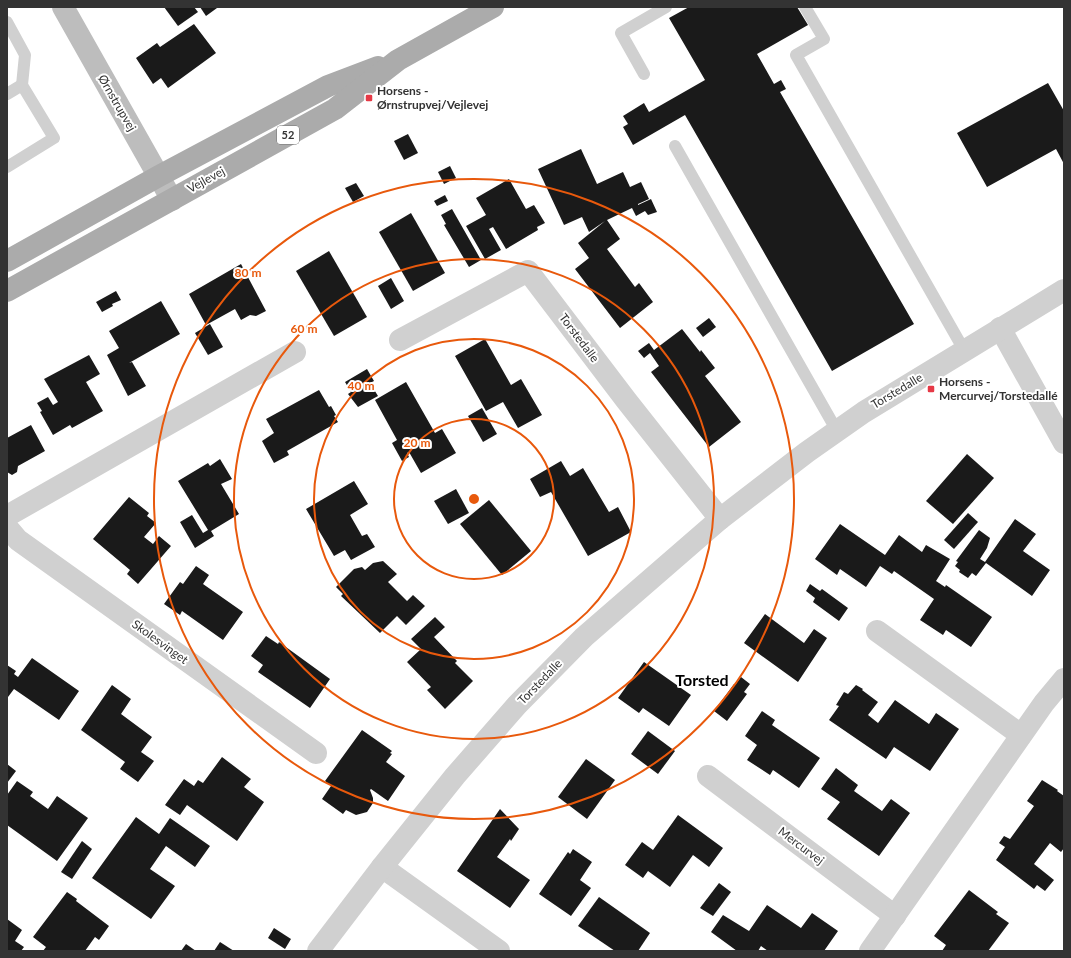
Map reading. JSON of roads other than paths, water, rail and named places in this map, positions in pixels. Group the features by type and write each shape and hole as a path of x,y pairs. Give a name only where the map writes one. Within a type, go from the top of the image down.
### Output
{"main road":[{"name":"Vejlevej","path":"7,291 335,109 398,60 493,7"},
{"name":"Vejlevej","path":"7,261 159,176 328,86 398,60"}],"street":[{"name":"Ørnstrupvej","path":"63,7 172,200"},
{"name":"Torstedalle","path":"400,340 528,271 626,400 720,519"},
{"name":"Torstedalle","path":"318,951 382,867 456,776 517,705 584,637 720,519 837,431 864,412 1064,290"},
{"path":"1000,328 1064,443"},
{"path":"7,516 295,352"},
{"name":"Skolesvinget","path":"7,527 24,545 316,753"},
{"path":"877,632 1021,735"},
{"path":"870,951 1021,735 1044,703 1064,679"},
{"name":"Mercurvej","path":"708,776 895,916"},
{"path":"382,867 499,951"}],"lane":[{"path":"644,74 621,33 666,7"},
{"path":"805,7 824,39 796,55 964,350"},
{"path":"7,22 25,55 22,85 54,138 7,167"},
{"path":"7,94 22,85"},
{"path":"674,146 837,431"}],"place":[{"name":"Horsens - Ørnstrupvej/Vejlevej","path":"369,98"},
{"name":"Horsens - Mercurvej/Torstedallé","path":"931,389"}],"district":[{"name":"Torsted","path":"702,680"}]}
